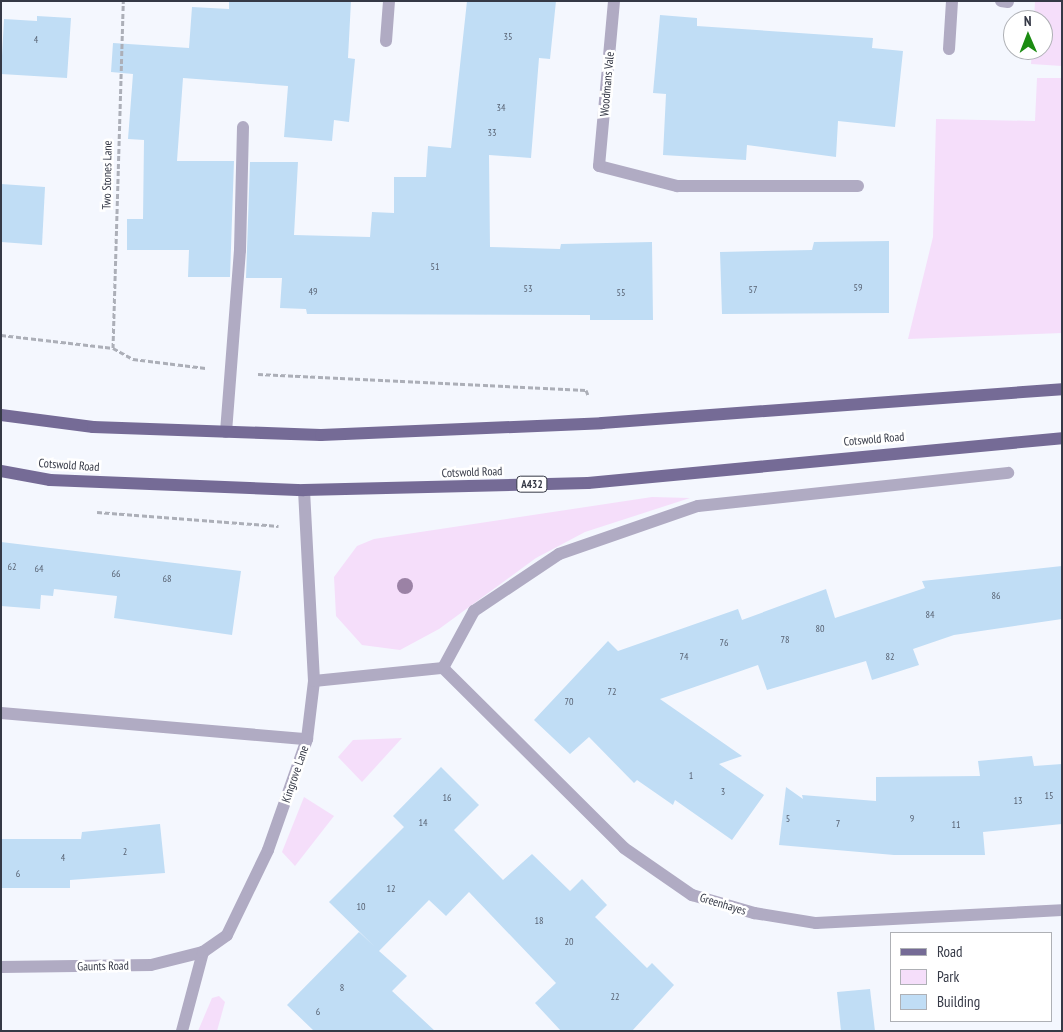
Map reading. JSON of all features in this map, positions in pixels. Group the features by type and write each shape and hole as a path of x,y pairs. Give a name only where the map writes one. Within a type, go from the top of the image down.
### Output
{"main road":[{"path":"1,415 93,427 321,435 602,423 1062,389"},
{"name":"Cotswold Road","path":"1,471 50,480 304,490 588,483 1062,438"}],"street":[{"path":"386,40 389,1"},
{"name":"Woodmans Vale","path":"614,1 599,166 677,186 858,186"},
{"path":"949,49 952,1"},
{"path":"1002,1 1008,2"},
{"path":"226,432 232,372 243,127"},
{"path":"314,681 443,668 474,611 559,554 698,506 1008,473"},
{"name":"Kingrove Lane","path":"203,952 227,934 268,850 307,739 314,681 304,490"},
{"name":"Greenhayes","path":"443,668 624,848 692,894 754,913 816,923 1062,910"},
{"path":"1,713 307,739"},
{"path":"182,1031 203,952"},
{"name":"Gaunts Road","path":"1,967 151,965 203,952"}],"path":[{"name":"Two Stones Lane","path":"113,348 123,1"},
{"path":"1,335 113,348 133,359 232,372 586,390 602,423"},
{"path":"94,512 306,528"}],"green space":[{"path":"1035,1 1062,1 1062,66 1031,64 1031,60 1053,60 1053,10 1035,10"},
{"path":"1037,78 1062,78 1062,333 908,339 933,237 936,119 1035,121"},
{"path":"652,497 690,498 585,532 536,558 439,629 400,650 362,645 336,616 334,577 357,546 374,539"},
{"path":"402,738 362,782 338,757 353,740"},
{"path":"304,797 334,816 295,866 282,852"},
{"path":"219,996 225,1002 217,1031 198,1031 212,998"}],"building":[{"path":"229,1 351,1 348,58 355,59 349,122 334,120 332,141 284,137 288,86 183,78 177,161 234,161 230,277 188,277 189,250 127,250 127,219 143,219 144,140 128,139 133,74 111,72 113,43 189,48 192,7 229,9"},
{"path":"467,1 556,1 550,59 539,58 531,158 489,155 490,247 560,249 561,244 652,242 653,320 590,320 590,315 307,314 306,309 280,308 282,278 246,278 250,162 298,162 294,235 370,237 372,212 394,213 394,177 426,177 428,146 451,148"},
{"path":"660,15 697,18 697,26 873,38 872,48 903,51 895,127 838,121 836,157 747,145 746,160 663,155 666,94 653,93"},
{"path":"37,16 71,18 67,78 1,74 4,19 37,21"},
{"path":"1,184 45,187 42,245 1,242"},
{"path":"889,241 889,313 722,314 720,252 812,250 814,242"},
{"path":"1,542 241,571 232,635 114,618 117,596 54,589 53,596 41,595 40,609 1,606"},
{"path":"1062,566 1062,619 954,635 913,649 919,665 872,680 866,661 767,690 758,665 660,699 742,756 719,764 764,795 732,840 675,800 673,805 637,780 634,783 589,737 570,754 534,720 608,641 618,651 738,609 742,620 826,589 835,618 925,588 922,581"},
{"path":"1032,756 1034,766 1062,764 1062,824 983,832 985,855 894,855 779,845 786,787 803,799 802,795 876,801 876,777 980,776 978,761"},
{"path":"441,767 479,805 454,830 503,880 532,854 570,891 582,879 607,905 595,917 647,968 652,963 674,985 632,1031 561,1031 535,1003 556,983 469,892 446,916 429,900 379,951 407,976 392,991 435,1031 314,1031 287,1005 359,932 374,946 329,902 404,827 393,816"},
{"path":"160,824 165,873 70,880 70,888 1,888 1,839 81,839 82,832"},
{"path":"870,989 875,1031 841,1031 837,992"}]}
